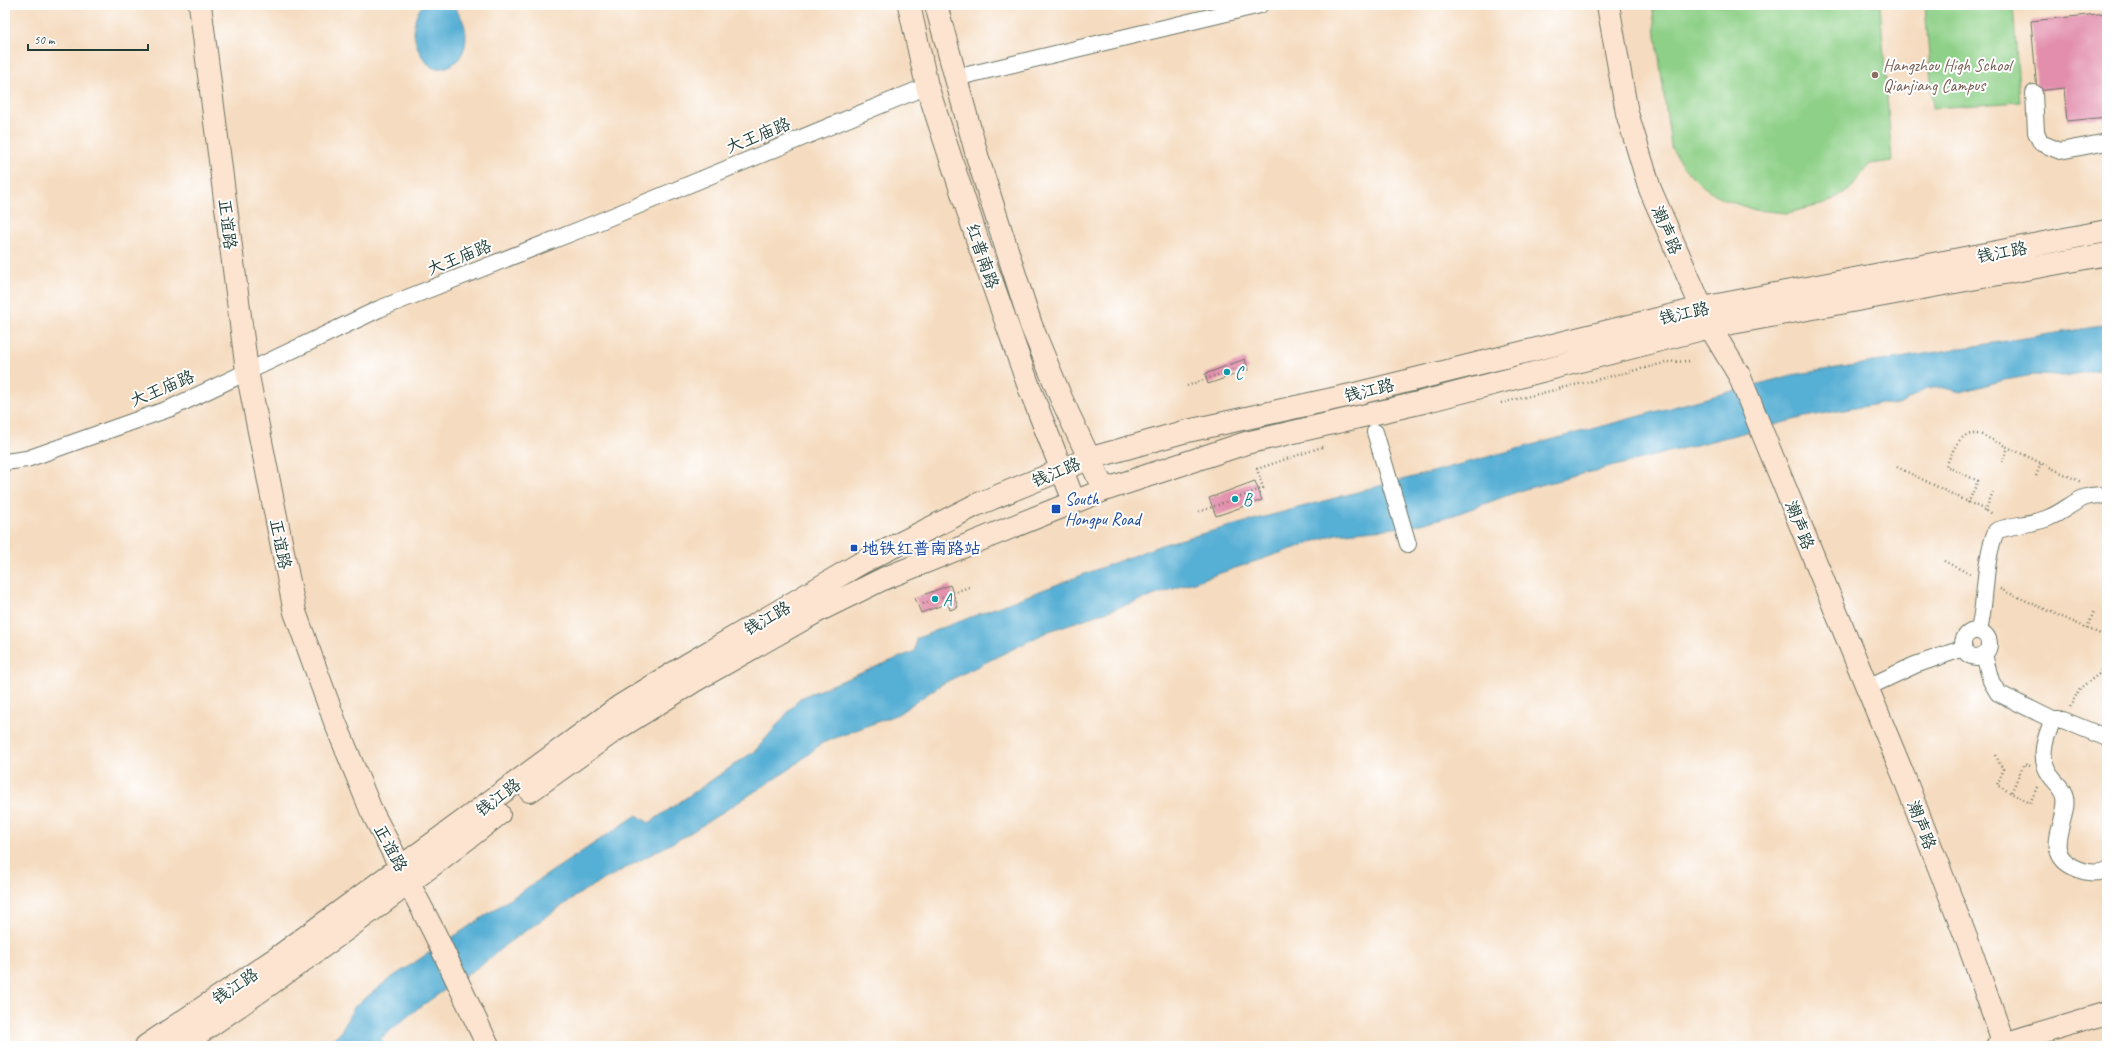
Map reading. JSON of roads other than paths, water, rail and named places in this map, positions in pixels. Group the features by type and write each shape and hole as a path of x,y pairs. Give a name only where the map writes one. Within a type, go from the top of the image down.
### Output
{"main road":[{"name":"正谊路","path":"200,5 247,371 295,612 335,722 371,810 434,932 488,1046"},
{"name":"红普南路","path":"909,5 927,86 1011,336 1074,501"},
{"name":"红普南路","path":"936,5 978,159 1031,325 1088,459 1104,490"},
{"name":"潮声路","path":"1608,5 1627,113 1650,189 1706,318 1738,375 1763,434 1918,814 2001,1045"},
{"name":"钱江路","path":"180,1046 248,1001 620,706 690,663 861,563 976,505 1088,459 1183,432 2107,231"},
{"name":"钱江路","path":"146,1046 278,957 405,876 515,802 614,731 696,680 818,611 883,579 1074,501 1246,443 1423,402 1706,318 2107,254"},
{"path":"2001,1045 2107,1013"}],"street":[{"path":"955,78 1260,5"},
{"name":"大王庙路","path":"5,462 27,459 171,408 379,309 579,230 927,86"},
{"path":"2034,93 2036,132 2041,144 2060,151 2107,142"},
{"path":"1375,432 1408,544"},
{"path":"1979,630 1989,550 1996,531 2015,525 2047,519 2081,498 2101,495"},
{"path":"1984,655 1971,656 1965,652 1965,636 1971,631 1979,630 1985,633 1990,644 1984,655 1991,681 1998,693 2058,720 2107,738"},
{"path":"1866,688 1889,676 1964,648"},
{"path":"2058,720 2046,734 2043,751 2044,764 2047,774 2060,785 2065,797 2066,810 2058,832 2060,855 2067,864 2086,873 2107,870"}],"water":[{"path":"423,5 453,5 463,21 466,33 464,49 461,56 450,66 433,68 421,55 417,47 414,29 415,21 418,12"},
{"path":"2107,325 2107,372 2097,370 2065,376 2033,375 2005,380 1960,392 1944,388 1926,388 1899,405 1878,404 1805,417 1525,489 1454,515 1413,526 1336,534 1049,631 942,684 898,714 822,743 790,769 687,835 585,890 505,945 488,960 417,1009 371,1046 317,1046 339,1035 354,1007 388,980 637,815 649,823 756,750 800,698 915,651 916,639 942,628 1164,544 1792,375"}],"waterway":[{"path":"376,1035 383,1046"}],"place":[{"name":"Hangzhou High School Qianjiang Campus","path":"1875,75"},
{"name":"C","path":"1227,372"},
{"name":"B","path":"1235,499"},
{"name":"South Hongpu Road","path":"1056,509"},
{"name":"地铁红普南路站","path":"854,548"},
{"name":"A","path":"935,599"}]}
